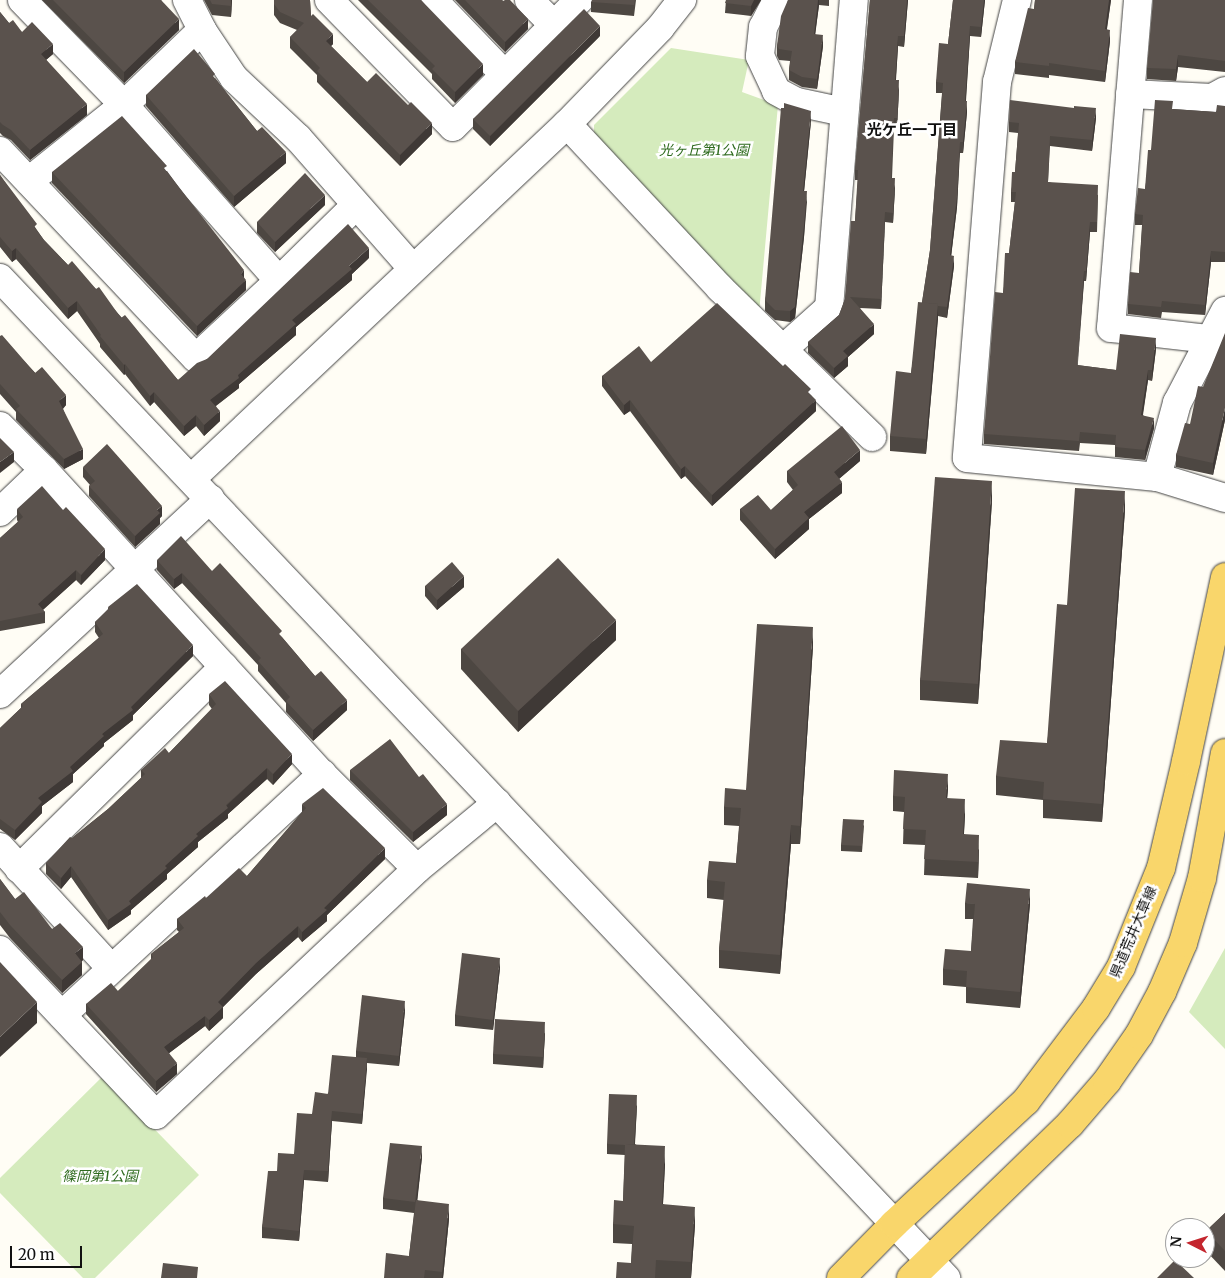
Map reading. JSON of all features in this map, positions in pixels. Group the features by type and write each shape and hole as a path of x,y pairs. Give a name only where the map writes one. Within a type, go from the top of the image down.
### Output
{"main road":[{"name":"県道荒井大草線","path":"841,1278 894,1224 1026,1101 1096,1008 1121,967 1160,868 1186,761 1225,577"},
{"path":"929,1272 1070,1124 1107,1081 1138,1035 1162,992 1183,944 1202,878 1225,752"}],"street":[{"path":"22,0 124,105 280,281"},
{"path":"187,0 202,30 234,78 298,138 356,206 413,268"},
{"path":"329,0 453,126 579,0"},
{"path":"433,0 504,75"},
{"path":"529,0 554,25"},
{"path":"192,478 567,124 660,28 682,0"},
{"path":"777,0 763,27 760,56 776,91 797,102 844,112"},
{"path":"781,351 829,308 854,0"},
{"path":"1017,0 997,82 967,458 1158,477 1225,498"},
{"path":"1138,0 1112,328 1209,339"},
{"path":"30,181 124,105 202,30"},
{"path":"1130,94 1212,98 1225,91"},
{"path":"567,124 781,351 872,437"},
{"path":"0,151 196,358 280,281 356,206"},
{"path":"0,278 192,478 894,1224 929,1272"},
{"path":"1158,477 1177,403 1225,310"},
{"path":"0,426 44,470 322,774 417,870"},
{"path":"0,512 44,470"},
{"path":"0,694 210,499"},
{"path":"19,868 224,667"},
{"path":"62,1015 322,774"},
{"path":"0,950 156,1115 417,870 497,802"},
{"path":"0,847 111,968"}],"green space":[{"name":"光ヶ丘第1公園","path":"671,48 749,60 742,92 778,105 759,313 594,135 594,125"},
{"path":"1225,948 1225,1049 1189,1012"},
{"name":"篠岡第1公園","path":"103,1076 199,1175 95,1278 83,1278 0,1193 0,1178"}],"building":[{"path":"53,0 161,0 179,19 124,72"},
{"path":"210,0 231,0 231,6 212,4"},
{"path":"274,0 310,0 311,16 313,14 333,34 326,41 367,82 376,73 408,105 411,102 432,123 400,155 317,71 320,68 290,37 304,23 280,12 274,4"},
{"path":"368,0 421,0 483,64 455,92 432,69 435,66"},
{"path":"465,0 510,0 528,19 505,42"},
{"path":"592,0 635,0 634,5 591,2"},
{"path":"726,0 754,0 751,6 725,3"},
{"path":"788,0 818,0 814,34 823,35 817,79 802,77 789,70 792,51 779,49 777,46 781,16"},
{"path":"870,0 907,0 904,36 898,36 895,80 899,80 897,118 894,118 891,178 895,178 893,213 885,212 881,299 850,297 874,324 843,351 848,356 834,368 808,342 839,315 845,299 851,221 855,221 858,170 855,170"},
{"path":"953,0 984,0 981,27 970,26 965,101 967,101 963,142 960,142 957,197 950,255 954,256 947,307 938,306 938,304 922,303 930,250 943,83 936,82 939,43 948,44"},
{"path":"1035,0 1109,0 1105,29 1110,30 1105,71 1049,63 1049,66 1015,62 1028,8 1034,9"},
{"path":"1153,0 1225,0 1225,61 1178,55 1176,69 1147,68"},
{"path":"584,9 600,26 490,136 473,119"},
{"path":"0,12 9,23 13,20 22,32 32,22 53,44 41,54 87,104 30,150 11,130 0,122"},
{"path":"194,49 257,131 262,127 286,152 234,196 146,95"},
{"path":"1010,100 1074,108 1074,106 1096,108 1092,140 1050,136 1048,182 1098,185 1097,222 1090,222 1086,271 1084,271 1077,365 1116,370 1120,334 1156,338 1152,370 1148,370 1141,415 1154,418 1145,450 1115,447 1116,435 1080,432 1079,441 984,434 995,292 1003,293 1005,253 1009,253 1016,192 1011,192 1012,172 1015,172 1019,123 1009,122"},
{"path":"1155,100 1173,101 1172,109 1216,112 1217,105 1225,106 1225,252 1211,251 1205,305 1162,301 1161,307 1128,304 1130,272 1139,273 1143,215 1135,214 1138,188 1145,189 1148,150 1151,150"},
{"path":"784,103 811,111 803,191 807,191 804,226 795,307 790,311 775,310 765,300 781,108 784,108"},
{"path":"122,116 167,166 164,168 244,270 241,274 246,280 197,326 52,172"},
{"path":"305,173 325,195 275,242 257,222"},
{"path":"0,175 37,224 34,227 44,240 68,265 72,261 96,289 99,287 121,318 125,315 178,380 197,363 207,359 348,224 369,248 349,266 352,269 292,320 296,324 238,375 239,378 210,400 220,411 204,425 196,415 184,426 154,392 150,396 100,336 77,301 68,308 16,248 12,251 0,237"},
{"path":"918,302 938,304 926,439 890,436 896,371 911,373"},
{"path":"717,303 783,366 785,364 811,389 808,392 816,400 712,495 685,466 681,469 630,400 624,405 602,376 639,346 651,362"},
{"path":"1225,333 1225,408 1213,463 1176,455 1185,423 1190,424 1198,386 1203,387"},
{"path":"2,335 35,373 42,367 66,395 59,401 83,449 64,459 16,409 20,406 0,384 0,336"},
{"path":"842,426 860,450 834,472 842,482 804,512 809,518 775,549 740,509 758,495 771,510 798,485 787,471"},
{"path":"0,438 14,452 0,462"},
{"path":"107,444 162,506 157,510 160,513 135,536 89,486 95,481 83,467"},
{"path":"935,477 992,481 978,684 920,680"},
{"path":"42,486 63,510 66,507 105,549 81,575 76,570 38,604 45,612 0,621 0,538 23,517 17,509"},
{"path":"1075,488 1125,491 1102,804 1043,799 1044,782 996,776 1000,740 1047,743 1057,604 1067,605"},
{"path":"181,536 212,571 220,563 282,631 279,634 315,676 321,671 347,700 313,730 286,701 290,697 258,661 261,658 182,573 174,579 157,560"},
{"path":"558,558 616,620 518,711 461,649"},
{"path":"452,562 464,576 437,600 425,586"},
{"path":"137,584 193,645 131,707 133,710 102,734 104,736 70,767 73,771 38,798 42,802 15,830 0,819 0,728 23,706 21,704 103,634 95,622 108,607"},
{"path":"757,624 813,627 800,826 791,825 780,955 719,950 725,882 707,880 709,861 736,863 741,808 724,807 725,788 746,790"},
{"path":"225,681 292,754 273,774 267,768 226,805 228,808 196,834 198,836 165,866 167,868 129,901 131,904 108,920 71,866 61,878 46,863 70,837 72,838 108,809 145,774 141,770 165,748 169,753 216,704 209,694"},
{"path":"390,739 419,777 423,774 447,804 413,832 350,770"},
{"path":"894,770 948,774 946,798 965,799 963,834 979,835 978,862 924,859 926,830 903,829 905,797 893,796"},
{"path":"323,788 385,848 324,908 327,910 302,932 298,926 256,963 218,1002 223,1007 209,1020 205,1016 164,1047 177,1063 156,1081 86,1004 111,983 118,991 153,957 151,954 184,928 177,919 205,896 206,898 239,868 247,876 306,808 302,804"},
{"path":"843,819 864,820 862,846 841,845"},
{"path":"0,879 15,899 24,892 52,929 60,923 83,947 75,953 82,962 62,980 0,912"},
{"path":"967,883 1030,889 1020,992 966,987 967,971 943,969 945,949 971,951 975,904 965,903"},
{"path":"462,953 500,958 493,1020 455,1015"},
{"path":"0,962 37,1002 0,1037"},
{"path":"362,995 405,1001 399,1056 356,1051"},
{"path":"495,1019 545,1022 543,1057 493,1054"},
{"path":"332,1055 367,1058 362,1114 332,1111 328,1171 304,1170 299,1231 262,1227 268,1171 277,1171 278,1153 294,1154 297,1113 312,1114 315,1092 328,1094"},
{"path":"609,1094 637,1095 634,1144 607,1144"},
{"path":"390,1143 422,1146 415,1202 383,1198"},
{"path":"625,1144 665,1146 662,1204 695,1207 691,1262 656,1260 655,1278 616,1278 617,1262 631,1263 634,1226 613,1224 614,1200 623,1201"},
{"path":"416,1200 449,1204 442,1272 425,1270 424,1278 384,1278 386,1253 409,1256"},
{"path":"1225,1213 1225,1251 1215,1240 1215,1222"},
{"path":"163,1263 198,1267 197,1278 161,1278"},
{"path":"1167,1268 1183,1268 1194,1278 1157,1278"}],"district":[{"name":"光ケ丘一丁目","path":"912,130"}]}
